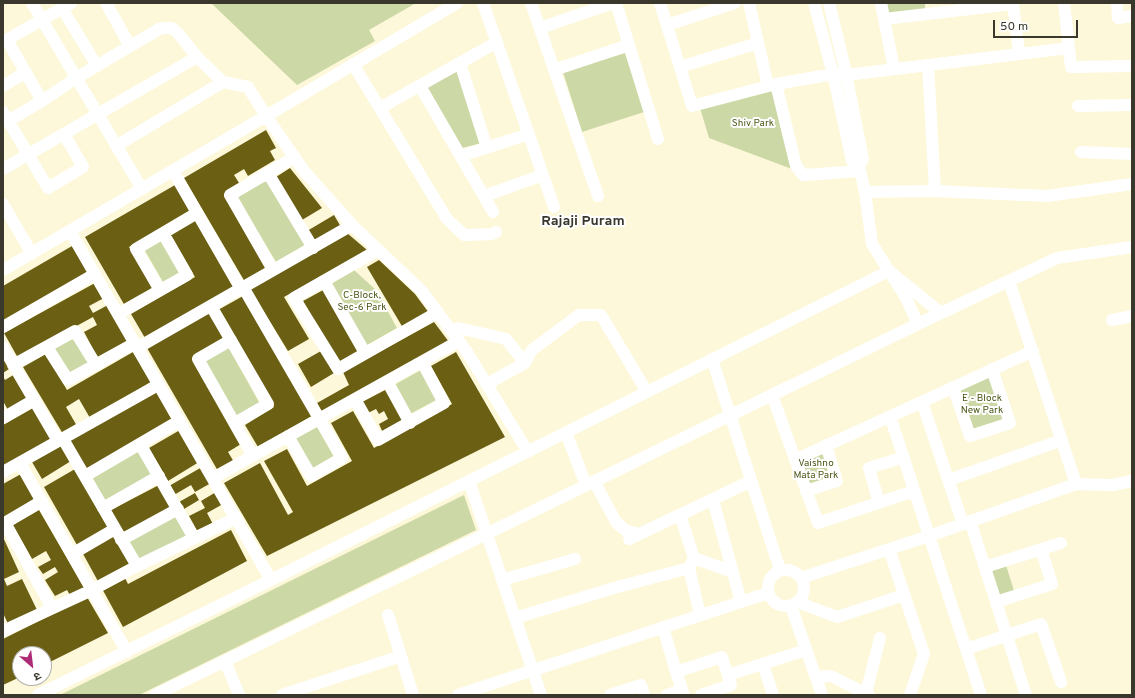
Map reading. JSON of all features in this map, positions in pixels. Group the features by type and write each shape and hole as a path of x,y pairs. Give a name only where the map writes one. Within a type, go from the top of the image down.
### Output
{"street":[{"path":"32,3 142,189"},
{"path":"106,3 130,46"},
{"path":"3,270 457,3"},
{"path":"483,3 554,207"},
{"path":"531,3 598,196"},
{"path":"540,28 613,3"},
{"path":"616,3 658,139"},
{"path":"660,3 692,106 772,85 833,74 846,75 1069,48"},
{"path":"667,25 709,7 735,3"},
{"path":"749,3 758,43 796,166 803,175 859,168"},
{"path":"814,3 833,74 852,161 859,168 865,192 872,244 905,296 918,324"},
{"path":"829,3 846,75 863,159 859,168"},
{"path":"881,3 894,69"},
{"path":"1064,3 1071,67 1132,66"},
{"path":"1117,3 1118,18 1132,16"},
{"path":"884,18 933,8 1013,4 1019,54"},
{"path":"42,101 26,72 5,41 67,6 97,66"},
{"path":"64,134 83,167 48,188 5,117 42,101 76,78 161,28 172,28 223,82 248,87 304,171 352,225 421,290 467,352 528,452"},
{"path":"380,108 497,42"},
{"path":"680,67 758,43"},
{"path":"554,70 629,45"},
{"path":"3,169 197,56"},
{"path":"460,63 487,148"},
{"path":"353,64 447,219 464,235 492,234 496,232"},
{"path":"928,65 935,190"},
{"path":"3,86 26,72"},
{"path":"116,146 223,82"},
{"path":"420,86 493,212"},
{"path":"1078,106 1132,105"},
{"path":"461,156 529,134"},
{"path":"1081,152 1132,154"},
{"path":"273,270 230,195 295,157"},
{"path":"173,171 342,458 311,476 288,436"},
{"path":"268,173 313,248"},
{"path":"484,196 543,175"},
{"path":"865,192 935,190 1046,196 1132,184"},
{"path":"3,204 32,254"},
{"path":"160,290 136,249 197,213"},
{"path":"47,346 68,380 211,306 352,225"},
{"path":"70,231 271,580"},
{"path":"118,314 187,275 163,233"},
{"path":"155,695 772,394 1057,258 1132,247"},
{"path":"378,250 294,298 338,369 438,312"},
{"path":"889,270 941,313"},
{"path":"38,695 528,452 889,270"},
{"path":"3,327 95,274"},
{"path":"324,281 365,354"},
{"path":"1009,281 1076,484"},
{"path":"211,306 268,404 235,423"},
{"path":"487,384 526,363 532,350 579,315 601,315 647,392"},
{"path":"1112,320 1132,316"},
{"path":"452,331 458,328 506,339 526,363"},
{"path":"13,365 75,331 96,365"},
{"path":"231,340 198,359 254,456"},
{"path":"213,478 459,341"},
{"path":"3,347 34,400 84,476 137,566"},
{"path":"795,460 1033,351"},
{"path":"712,359 780,570"},
{"path":"355,399 378,440 444,403 422,362"},
{"path":"953,387 970,436 1010,423 992,370"},
{"path":"387,381 410,422"},
{"path":"3,472 158,385"},
{"path":"772,394 818,523 914,491"},
{"path":"3,418 34,400"},
{"path":"922,402 948,480 985,567 1026,695"},
{"path":"890,416 981,695"},
{"path":"84,476 179,421"},
{"path":"566,433 590,483 616,522 634,537 751,481"},
{"path":"948,480 1062,440"},
{"path":"140,444 194,538"},
{"path":"806,491 838,481 826,446"},
{"path":"879,503 869,468 904,457"},
{"path":"20,463 127,652"},
{"path":"103,508 159,476"},
{"path":"469,481 541,695"},
{"path":"801,578 929,536 1076,484 1112,485 1132,481"},
{"path":"713,500 741,602"},
{"path":"42,501 4,523 52,608"},
{"path":"72,554 178,510"},
{"path":"680,515 692,563 700,615"},
{"path":"3,631 92,590 137,566 236,518"},
{"path":"985,567 1061,543"},
{"path":"889,549 924,654 910,695"},
{"path":"996,602 1052,584 1041,549"},
{"path":"502,580 575,559"},
{"path":"515,618 692,563 733,572"},
{"path":"780,570 792,571 797,574 804,583 801,599 794,604 779,606 770,599 767,588 768,582 771,577 780,570"},
{"path":"458,695 768,594"},
{"path":"794,604 837,617 904,595"},
{"path":"794,604 806,650 822,695"},
{"path":"388,615 413,695"},
{"path":"966,649 1041,624 1061,682"},
{"path":"663,627 683,693 667,695"},
{"path":"816,677 831,676 867,694 880,638"},
{"path":"728,675 806,650"},
{"path":"282,695 401,656"},
{"path":"676,672 722,658 731,685 702,695"},
{"path":"225,661 240,695"},
{"path":"762,664 773,695"},
{"path":"610,695 641,685 644,695"}],"green space":[{"path":"211,3 416,3 369,30 375,41 297,85"},
{"path":"887,3 925,3 925,9 889,13"},
{"path":"625,53 644,112 582,132 563,72"},
{"path":"458,71 482,143 462,148 427,87"},
{"name":"Shiv Park","path":"773,90 792,169 709,138 700,108"},
{"path":"267,179 305,245 276,262 237,197"},
{"path":"160,240 179,273 163,282 144,249"},
{"name":"C-Block, Sec-6 Park","path":"354,270 376,290 397,328 367,345 331,284"},
{"path":"74,335 90,363 70,376 53,348"},
{"path":"228,346 260,404 236,418 204,360"},
{"path":"421,370 438,399 410,414 394,385"},
{"name":"E - Block New Park","path":"992,371 1009,422 971,434 955,388"},
{"path":"317,427 334,457 312,470 295,439"},
{"name":"Vaishno Mata Park","path":"826,448 836,480 807,489 797,460"},
{"path":"139,451 152,475 104,502 90,477"},
{"path":"464,495 476,530 139,695 60,695"},
{"path":"175,516 187,537 139,560 127,542"},
{"path":"1005,562 1015,594 997,601 987,568"}],"building":[{"path":"266,130 276,148 270,151 275,160 248,176 244,169 234,175 241,186 224,196 267,269 245,282 184,178"},
{"path":"290,168 322,208 302,220 276,177"},
{"path":"175,185 191,212 129,247 153,290 125,306 85,237"},
{"path":"334,215 341,227 314,243 307,231"},
{"path":"194,218 234,288 145,338 131,314 195,277 169,232"},
{"path":"347,233 367,250 284,297 309,339 288,351 250,289"},
{"path":"72,246 88,273 3,322 3,286"},
{"path":"379,260 415,294 429,313 403,328 367,267"},
{"path":"95,283 104,298 89,306 93,313 108,305 129,344 99,360 84,332 97,325 93,317 18,358 4,333"},
{"path":"325,289 360,352 339,364 303,301"},
{"path":"243,296 312,416 258,447 245,425 274,407 218,310"},
{"path":"210,312 225,338 192,358 241,444 228,452 234,462 218,471 147,348"},
{"path":"434,322 449,342 323,414 317,403 349,385 343,372"},
{"path":"321,351 334,373 311,387 298,364"},
{"path":"133,352 151,382 90,418 79,399 66,407 77,426 63,434 23,367 46,354 67,390"},
{"path":"456,352 505,437 267,556 224,483 260,463 288,515 293,512 264,461 287,449 307,486 352,461 331,423 353,411 374,448 452,404 431,366"},
{"path":"3,353 12,367 3,373"},
{"path":"15,374 29,398 8,410 3,401 3,376 5,380"},
{"path":"389,388 406,421 383,433 379,424 388,419 384,411 379,414 376,409 368,413 362,402"},
{"path":"156,390 172,420 86,469 69,439"},
{"path":"33,408 51,440 3,467 3,425"},
{"path":"180,430 199,462 168,481 149,448"},
{"path":"61,445 71,461 42,479 32,462"},
{"path":"202,467 211,483 195,492 191,485 174,495 169,486"},
{"path":"75,469 108,528 77,545 44,487"},
{"path":"21,474 36,500 3,520 3,484"},
{"path":"159,485 172,509 123,534 111,510"},
{"path":"216,492 223,504 207,513 214,526 199,534 189,516 205,508 201,501"},
{"path":"195,493 199,500 184,509 179,502"},
{"path":"39,510 85,589 71,597 67,590 55,596 45,580 58,572 55,567 43,574 38,567 51,560 46,551 32,559 13,525"},
{"path":"231,530 247,561 123,627 82,552 115,535 135,572 125,578 128,584"},
{"path":"3,537 19,572 4,579 7,586 22,579 38,612 9,626 3,613"},
{"path":"87,597 108,633 52,661 52,646 12,646 12,681 3,685 3,639"}],"district":[{"name":"Rajaji Puram","path":"583,222"}]}
